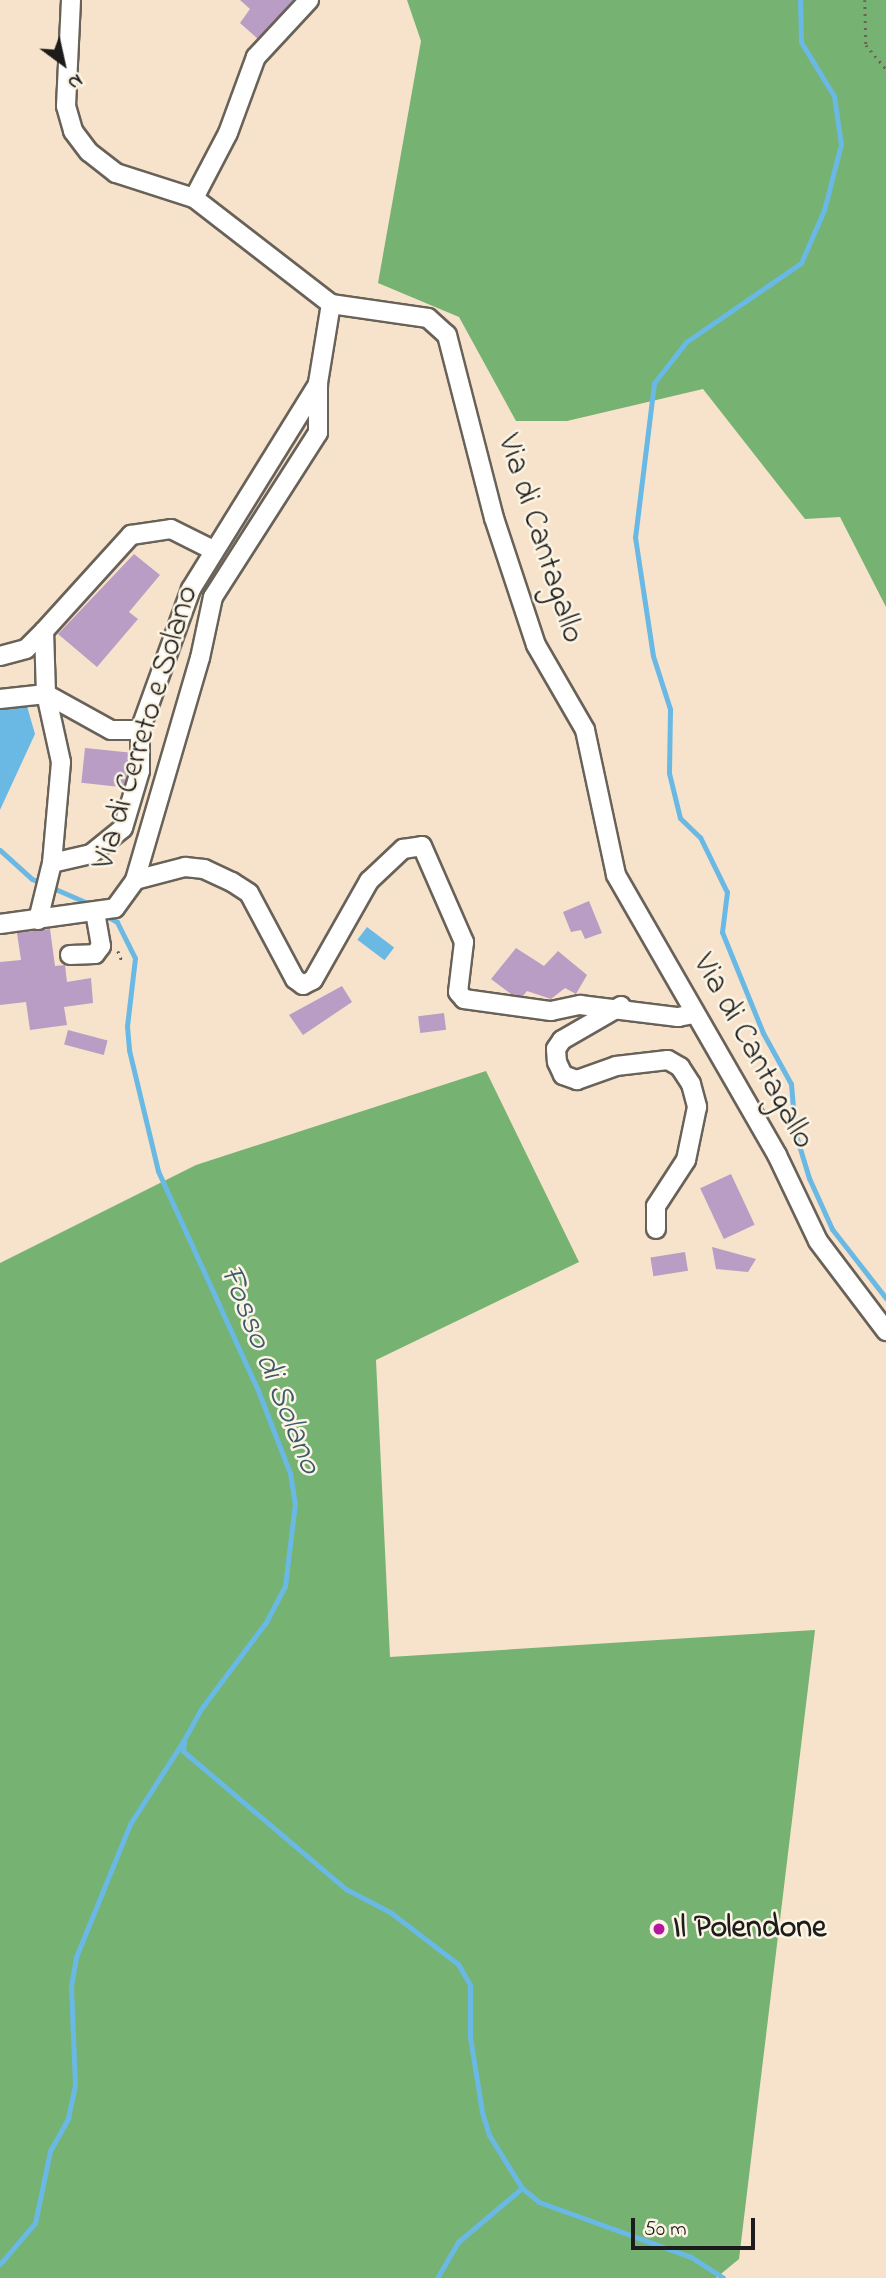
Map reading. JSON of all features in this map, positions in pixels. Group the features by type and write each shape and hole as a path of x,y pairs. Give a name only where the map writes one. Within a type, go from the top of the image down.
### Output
{"street":[{"name":"Via di Cantagallo","path":"71,0 66,106 73,131 89,152 116,173 194,198 331,304 428,318 446,335 495,518 536,645 584,730 592,752 616,875 685,989 693,1014 777,1155 818,1241 886,1331"},
{"path":"194,198 228,134 256,57 309,0"},
{"name":"Via di Cerreto e Solano","path":"0,924 95,913 115,908 135,880 200,658 213,597 318,433 318,383 331,304"},
{"path":"52,863 91,855 123,828 140,771 139,730 191,589 211,549 318,383"},
{"path":"0,656 26,649 131,535 171,529 211,549"},
{"path":"38,920 52,863 61,762 46,694 44,631"},
{"path":"0,699 46,694 111,730 139,730"},
{"path":"135,880 185,867 204,869 232,882 255,902 295,979 303,985 313,980 369,881 403,849 422,846 464,942 458,992 464,999 551,1011 580,1005 621,1006 678,1017 693,1014"},
{"path":"70,955 95,954 101,946 95,913"},
{"path":"621,1006 562,1040 556,1049 557,1062 563,1075 577,1080 616,1066 668,1060 680,1067 691,1084 697,1107 686,1160 656,1206 656,1229"}],"path":[{"path":"865,0 866,45 886,69"}],"green space":[{"path":"407,0 886,0 886,607 840,517 805,519 703,389 567,421 516,421 459,317 378,283 421,41"},
{"path":"486,1071 579,1262 376,1360 390,1657 815,1630 739,2259 716,2278 0,2278 0,1263 196,1165"}],"water":[{"path":"27,706 35,734 0,810 0,709"},
{"path":"367,927 394,947 385,960 357,940"}],"building":[{"path":"240,0 293,0 258,39 240,23 250,9"},
{"path":"134,554 160,575 129,612 138,619 97,667 58,634"},
{"path":"85,748 129,753 125,787 81,783"},
{"path":"589,901 602,933 585,939 581,930 571,932 563,912"},
{"path":"50,929 55,966 65,965 67,982 91,978 93,1003 64,1007 67,1025 30,1030 26,1002 0,1005 0,962 21,960 17,933"},
{"path":"516,948 544,966 558,951 587,975 576,994 565,988 551,999 527,991 523,996 511,994 491,979"},
{"path":"342,986 352,1002 303,1035 289,1015"},
{"path":"444,1013 446,1030 420,1033 418,1016"},
{"path":"68,1030 108,1041 104,1055 64,1044"},
{"path":"731,1174 755,1225 724,1239 700,1188"},
{"path":"712,1247 756,1259 748,1272 716,1269"},
{"path":"685,1252 688,1271 653,1276 650,1257"}],"waterway":[{"path":"800,0 801,42 834,96 841,144 824,210 801,263 686,342 654,383 635,537 653,656 670,709 669,773 680,818 700,837 727,892 722,932 763,1033 791,1084 795,1132 809,1178 832,1229 886,1298"},
{"name":"Fosso di Solano","path":"0,850 32,879 92,905"},
{"name":"Fosso di Solano","path":"105,915 117,922 135,958 127,1026 129,1050 158,1171 257,1388 290,1473 295,1503 285,1586 266,1622 201,1709 184,1740 183,1751 346,1889 390,1912 458,1964 470,1985 470,2037 482,2112 489,2135 522,2188 539,2202 691,2257 723,2278"},
{"path":"0,2264 35,2223 50,2151 68,2118 75,2086 71,1986 76,1957 130,1824 184,1740"},
{"name":"Fosso di Solano","path":"437,2278 458,2242 522,2188"}],"place":[{"name":"Il Polendone","path":"659,1929"}]}
